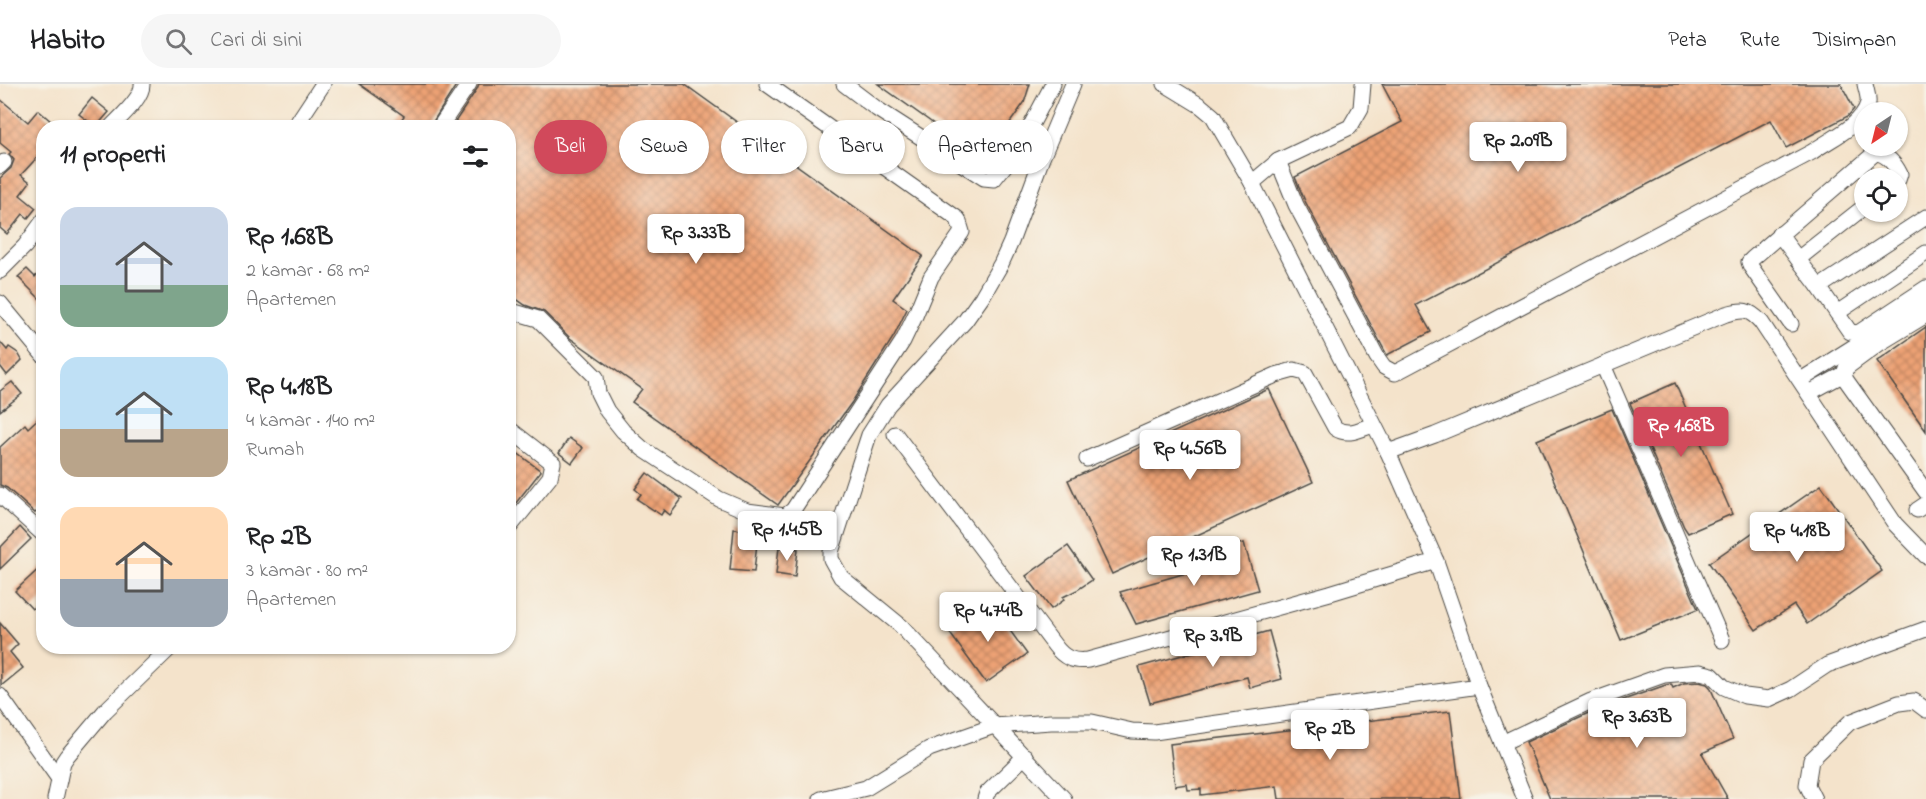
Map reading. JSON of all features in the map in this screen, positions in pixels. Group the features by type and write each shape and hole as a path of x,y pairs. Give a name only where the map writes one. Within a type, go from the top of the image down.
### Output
{"street":[{"path":"117,120 140,95 142,84"},
{"path":"299,120 323,84"},
{"path":"444,120 469,84"},
{"path":"516,312 538,319 596,377 598,393 608,411 623,431 643,449 719,500 747,511 785,516 793,510 903,341 931,277 962,232 958,219 766,84"},
{"path":"844,84 877,109 984,178 994,179 1019,148 1053,84"},
{"path":"1064,799 901,626 841,577 831,559 831,552 869,435 888,405 965,321 982,297 1007,249 1073,84"},
{"path":"1165,84 1213,116 1252,183 1388,452 1436,561 1479,686 1526,799"},
{"path":"1252,183 1278,160 1350,127 1361,108 1363,84"},
{"path":"1278,160 1296,205 1377,357 1384,367 1395,373 1812,152 1853,125 1862,116 1868,101 1865,84"},
{"path":"1857,168 1875,153 1886,156 1897,168"},
{"path":"1791,324 1749,262 1854,171"},
{"path":"1798,259 1854,215"},
{"path":"1819,287 1926,217"},
{"path":"0,272 36,231"},
{"path":"1779,234 1850,332 1858,333 1926,288"},
{"path":"1837,312 1926,253"},
{"path":"1801,380 1926,301"},
{"path":"0,303 36,346"},
{"path":"1388,452 1435,435 1740,310 1752,313 1761,322 1895,524 1926,556"},
{"path":"1926,315 1880,343 1846,368 1844,374 1926,492"},
{"path":"1603,365 1722,640"},
{"path":"1086,459 1276,375 1294,370 1305,373 1335,428 1340,432 1346,434 1373,424"},
{"path":"1809,393 1844,374"},
{"path":"516,434 553,463 550,477 516,519"},
{"path":"895,434 1054,646 1070,659 1088,660 1436,561"},
{"path":"0,495 36,527"},
{"path":"1502,743 1591,701 1664,675 1700,672 1712,675 1724,687 1745,696 1769,699 1791,689 1827,665 1926,629"},
{"path":"55,799 63,762 111,705 164,654"},
{"path":"821,799 866,788 930,749 994,726 1092,722 1132,731 1154,732 1479,686"},
{"path":"0,696 59,780"},
{"path":"1814,799 1807,785 1811,760 1850,722 1899,703 1914,701 1926,710"},
{"path":"985,799 987,793 1024,756"}],"building":[{"path":"359,84 457,84 434,120 401,120 404,116"},
{"path":"479,84 684,84 734,120 721,120 721,174 807,173 923,256 893,299 907,309 894,336 852,402 778,505 632,402 642,389 570,338 544,312 525,305 516,299 516,120 456,120"},
{"path":"878,84 1030,84 1024,103 1012,120 928,120"},
{"path":"1382,84 1841,84 1854,109 1848,116 1786,148 1771,120 1416,305 1431,332 1387,355 1305,201 1295,177 1402,122"},
{"path":"92,98 109,112 102,120 87,120 79,114"},
{"path":"0,99 28,122 38,110 50,120 36,120 36,159 21,175 30,182 20,195 36,208 28,218 23,214 7,234 0,228 0,178 11,168 14,160 9,154 11,152 0,143"},
{"path":"27,269 35,277 36,295 18,277"},
{"path":"1926,327 1926,431 1877,361"},
{"path":"0,342 7,350 9,347 18,353 22,360 7,375 0,366"},
{"path":"12,382 22,394 0,411 0,391"},
{"path":"1675,383 1732,514 1688,533 1630,403"},
{"path":"1269,389 1313,482 1112,574 1068,480"},
{"path":"1612,409 1698,609 1621,640 1537,440"},
{"path":"36,420 35,513 7,488 0,485 0,447 25,424 28,428"},
{"path":"569,438 583,448 572,463 559,453"},
{"path":"516,452 541,471 516,503"},
{"path":"647,473 682,499 670,515 664,510 661,515 637,499 641,494 635,489"},
{"path":"1821,485 1882,571 1807,624 1794,605 1756,630 1709,563"},
{"path":"20,527 31,539 0,569 0,548"},
{"path":"734,529 758,532 754,572 730,570"},
{"path":"1244,543 1258,590 1136,624 1120,592 1214,565 1210,552"},
{"path":"1068,546 1092,580 1063,597 1064,600 1051,609 1026,576"},
{"path":"779,547 798,549 795,577 776,574"},
{"path":"36,571 36,605 32,609 15,591"},
{"path":"990,603 1027,654 986,683 949,632"},
{"path":"0,623 18,644 10,652 23,668 1,686"},
{"path":"1269,631 1282,679 1250,688 1247,677 1150,703 1139,667"},
{"path":"1699,682 1710,687 1733,739 1702,753 1728,799 1550,799 1526,742 1595,710 1666,685 1671,684 1673,688 1684,683"},
{"path":"1450,711 1461,799 1279,799 1277,786 1201,795 1201,789 1188,790 1187,784 1175,786 1170,744"}]}
